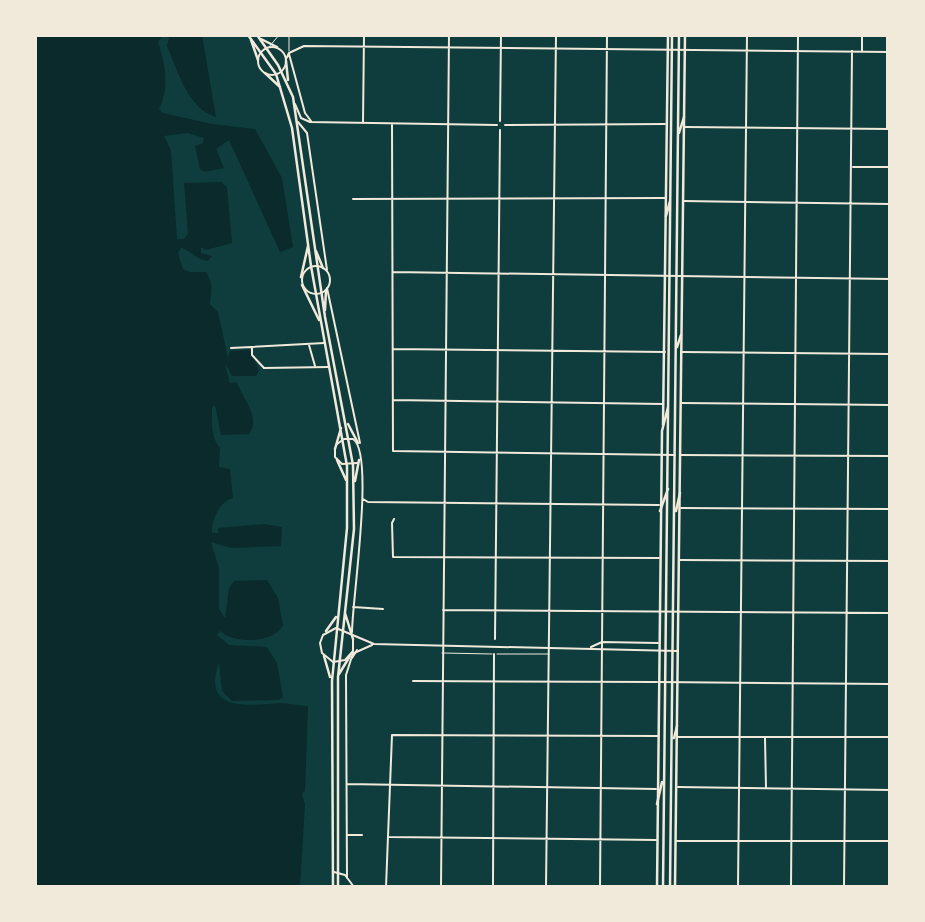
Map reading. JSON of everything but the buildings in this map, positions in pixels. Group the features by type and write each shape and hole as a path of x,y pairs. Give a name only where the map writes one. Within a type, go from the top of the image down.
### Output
{"main road":[{"path":"663,887 670,400 666,124 670,35"},
{"path":"673,887 670,840 679,35"},
{"path":"673,887 676,841 685,35"},
{"path":"249,36 276,74 292,128 311,266 342,425 347,466 348,528 331,681 332,887"},
{"path":"249,36 258,60"},
{"path":"259,37 269,46 288,84 298,122 321,293 347,421 353,465 354,528 338,662 338,887"},
{"path":"269,46 277,47"},
{"path":"657,887 660,505 671,194 669,50"},
{"path":"286,58 288,84"},
{"path":"265,73 281,88"},
{"path":"678,137 684,117"},
{"path":"666,216 671,194"},
{"path":"301,277 308,243"},
{"path":"314,247 325,269"},
{"path":"302,285 321,323"},
{"path":"325,317 327,289"},
{"path":"676,351 681,335"},
{"path":"662,430 670,400"},
{"path":"347,421 358,443"},
{"path":"335,449 342,425"},
{"path":"354,484 360,458"},
{"path":"337,460 348,484"},
{"path":"660,511 669,486"},
{"path":"674,517 680,493"},
{"path":"344,610 353,639"},
{"path":"326,631 338,614"},
{"path":"338,677 352,655"},
{"path":"324,656 331,681"},
{"path":"672,745 677,726"},
{"path":"657,804 664,775"}],"street":[{"path":"363,124 364,35"},
{"path":"441,887 449,35"},
{"path":"497,125 500,121 501,35"},
{"path":"545,887 556,35"},
{"path":"600,887 607,35"},
{"path":"738,887 747,35"},
{"path":"791,887 798,35"},
{"path":"862,35 862,51"},
{"path":"684,127 889,129 887,35"},
{"path":"269,46 262,51 258,60 265,73 276,74 282,71 289,53 304,46 888,52"},
{"path":"277,47 286,58 307,117 313,122"},
{"path":"844,887 852,51"},
{"path":"294,104 301,118 313,122 497,125"},
{"path":"500,121 505,125 666,124"},
{"path":"298,122 307,133 325,269 330,280 327,289 361,448 363,499 350,633"},
{"path":"392,124 393,451 890,456"},
{"path":"495,639 500,130 497,125"},
{"path":"500,130 505,125"},
{"path":"851,167 890,167"},
{"path":"353,199 666,198"},
{"path":"683,201 890,204"},
{"path":"325,269 317,265 311,266 301,277 302,285 316,294 327,289"},
{"path":"392,271 677,278 890,279"},
{"path":"231,348 325,343"},
{"path":"309,344 316,368"},
{"path":"252,347 252,355 264,368 329,367"},
{"path":"392,349 665,352"},
{"path":"681,352 890,354"},
{"path":"392,400 663,404"},
{"path":"681,403 890,405"},
{"path":"360,458 353,465 347,466 337,460 335,449 344,439 358,443 361,448"},
{"path":"363,499 368,502 660,505"},
{"path":"680,509 890,509"},
{"path":"394,519 393,556 659,558"},
{"path":"679,560 890,561"},
{"path":"352,607 383,609"},
{"path":"443,610 890,613"},
{"path":"374,644 341,628 326,631 320,643 324,656 333,662 374,644 678,650"},
{"path":"347,878 346,675 353,639"},
{"path":"591,647 602,642 659,643"},
{"path":"493,887 495,653"},
{"path":"413,681 890,684"},
{"path":"386,887 393,734 658,736"},
{"path":"677,737 890,737"},
{"path":"765,737 766,788"},
{"path":"338,779 346,784 657,789"},
{"path":"338,792 346,784"},
{"path":"676,786 890,790"},
{"path":"346,835 362,835"},
{"path":"388,837 890,841"},
{"path":"333,872 347,878 354,887"}],"lane":[{"path":"269,46 279,35"},
{"path":"289,35 289,53"},
{"path":"442,653 548,654"}],"water":[{"path":"35,35 163,35 158,42 165,84 159,109 163,113 212,124 255,129 282,178 293,247 280,252 229,140 216,149 224,168 205,172 200,169 195,146 203,143 204,138 188,133 164,136 171,150 177,239 184,239 188,234 184,183 221,182 227,187 232,243 206,250 201,247 201,253 212,256 208,261 181,248 178,253 183,269 206,272 209,277 210,304 218,312 228,358 230,351 250,350 259,371 256,376 232,376 225,364 230,383 237,382 252,414 249,434 221,435 215,405 212,407 213,434 220,448 219,467 230,469 233,498 224,503 217,512 212,533 218,533 218,528 264,524 282,527 281,546 231,548 211,542 219,569 219,609 225,618 229,588 234,581 267,580 278,598 283,625 271,636 263,639 243,640 220,631 217,635 229,645 267,647 277,663 283,697 279,700 232,701 222,691 219,663 215,679 217,691 222,698 232,702 308,706 305,791 302,793 305,805 300,887 35,887"},
{"path":"163,35 202,35 216,117 198,106 185,88 167,46 169,38"}]}
